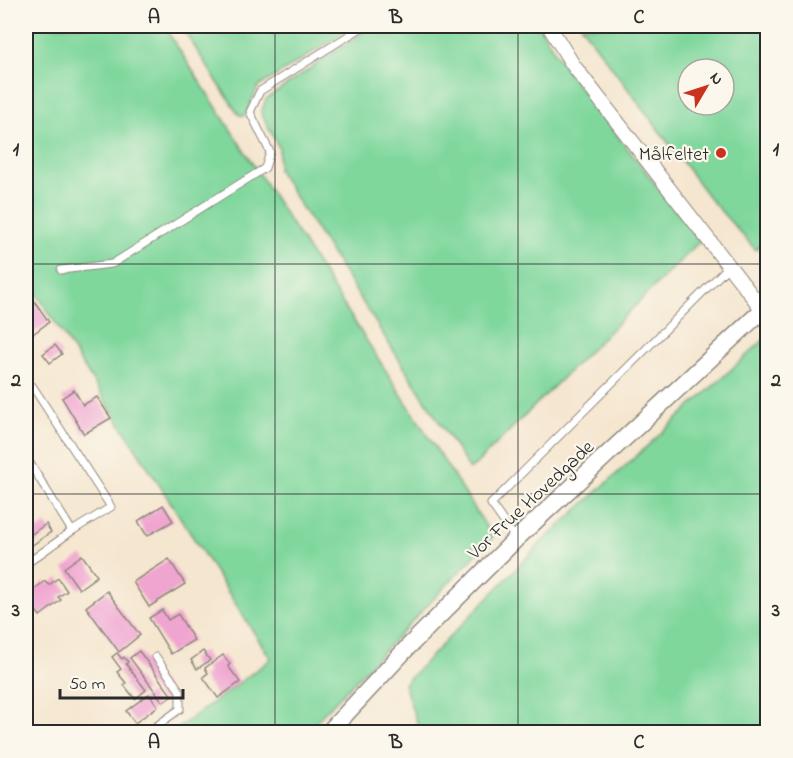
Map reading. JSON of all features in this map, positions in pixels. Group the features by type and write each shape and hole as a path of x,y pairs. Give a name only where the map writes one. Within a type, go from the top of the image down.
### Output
{"street":[{"path":"549,26 573,66 729,266 765,308"},
{"name":"Vor Frue Hovedgade","path":"329,732 408,647 516,539 765,308"}],"lane":[{"path":"61,270 112,264 266,168 270,152 250,112 260,91 364,26"},
{"path":"516,539 491,504 729,266"},
{"path":"26,384 33,387 111,507 28,562 26,551"},
{"path":"26,457 72,531"},
{"path":"148,732 180,709 180,691 156,657"}],"green space":[{"path":"26,26 164,26 493,537 306,732 173,732 271,659 26,277"},
{"path":"181,26 355,26 258,87 244,116 239,115"},
{"path":"372,26 539,26 566,70 700,241 470,470 278,170 279,148 261,113 266,99"},
{"name":"Målfeltet","path":"581,26 767,26 767,235 756,250 711,200"},
{"path":"767,337 767,732 420,732 404,684 544,540"}],"building":[{"path":"26,289 49,322 26,339"},
{"path":"55,345 62,354 50,363 43,354"},
{"path":"74,390 83,405 97,397 111,418 84,434 62,398"},
{"path":"163,505 173,521 147,536 138,521"},
{"path":"46,524 51,532 31,546 26,538"},
{"path":"82,555 97,576 79,589 64,568"},
{"path":"169,559 185,584 149,607 133,582"},
{"path":"58,578 67,591 58,597 61,600 40,616 27,599 31,596 29,593 45,581 49,585"},
{"path":"107,591 140,635 119,652 86,607"},
{"path":"162,610 168,620 178,614 194,640 171,654 149,618"},
{"path":"139,651 172,696 163,702 130,658"},
{"path":"203,651 210,660 197,669 191,660"},
{"path":"117,653 128,662 126,664 146,690 135,699 117,672 121,669 112,657"},
{"path":"223,655 240,682 218,698 203,677 208,673 205,668"},
{"path":"149,694 158,706 135,723 126,711"}],"place":[{"name":"Målfeltet","path":"721,153"}]}
